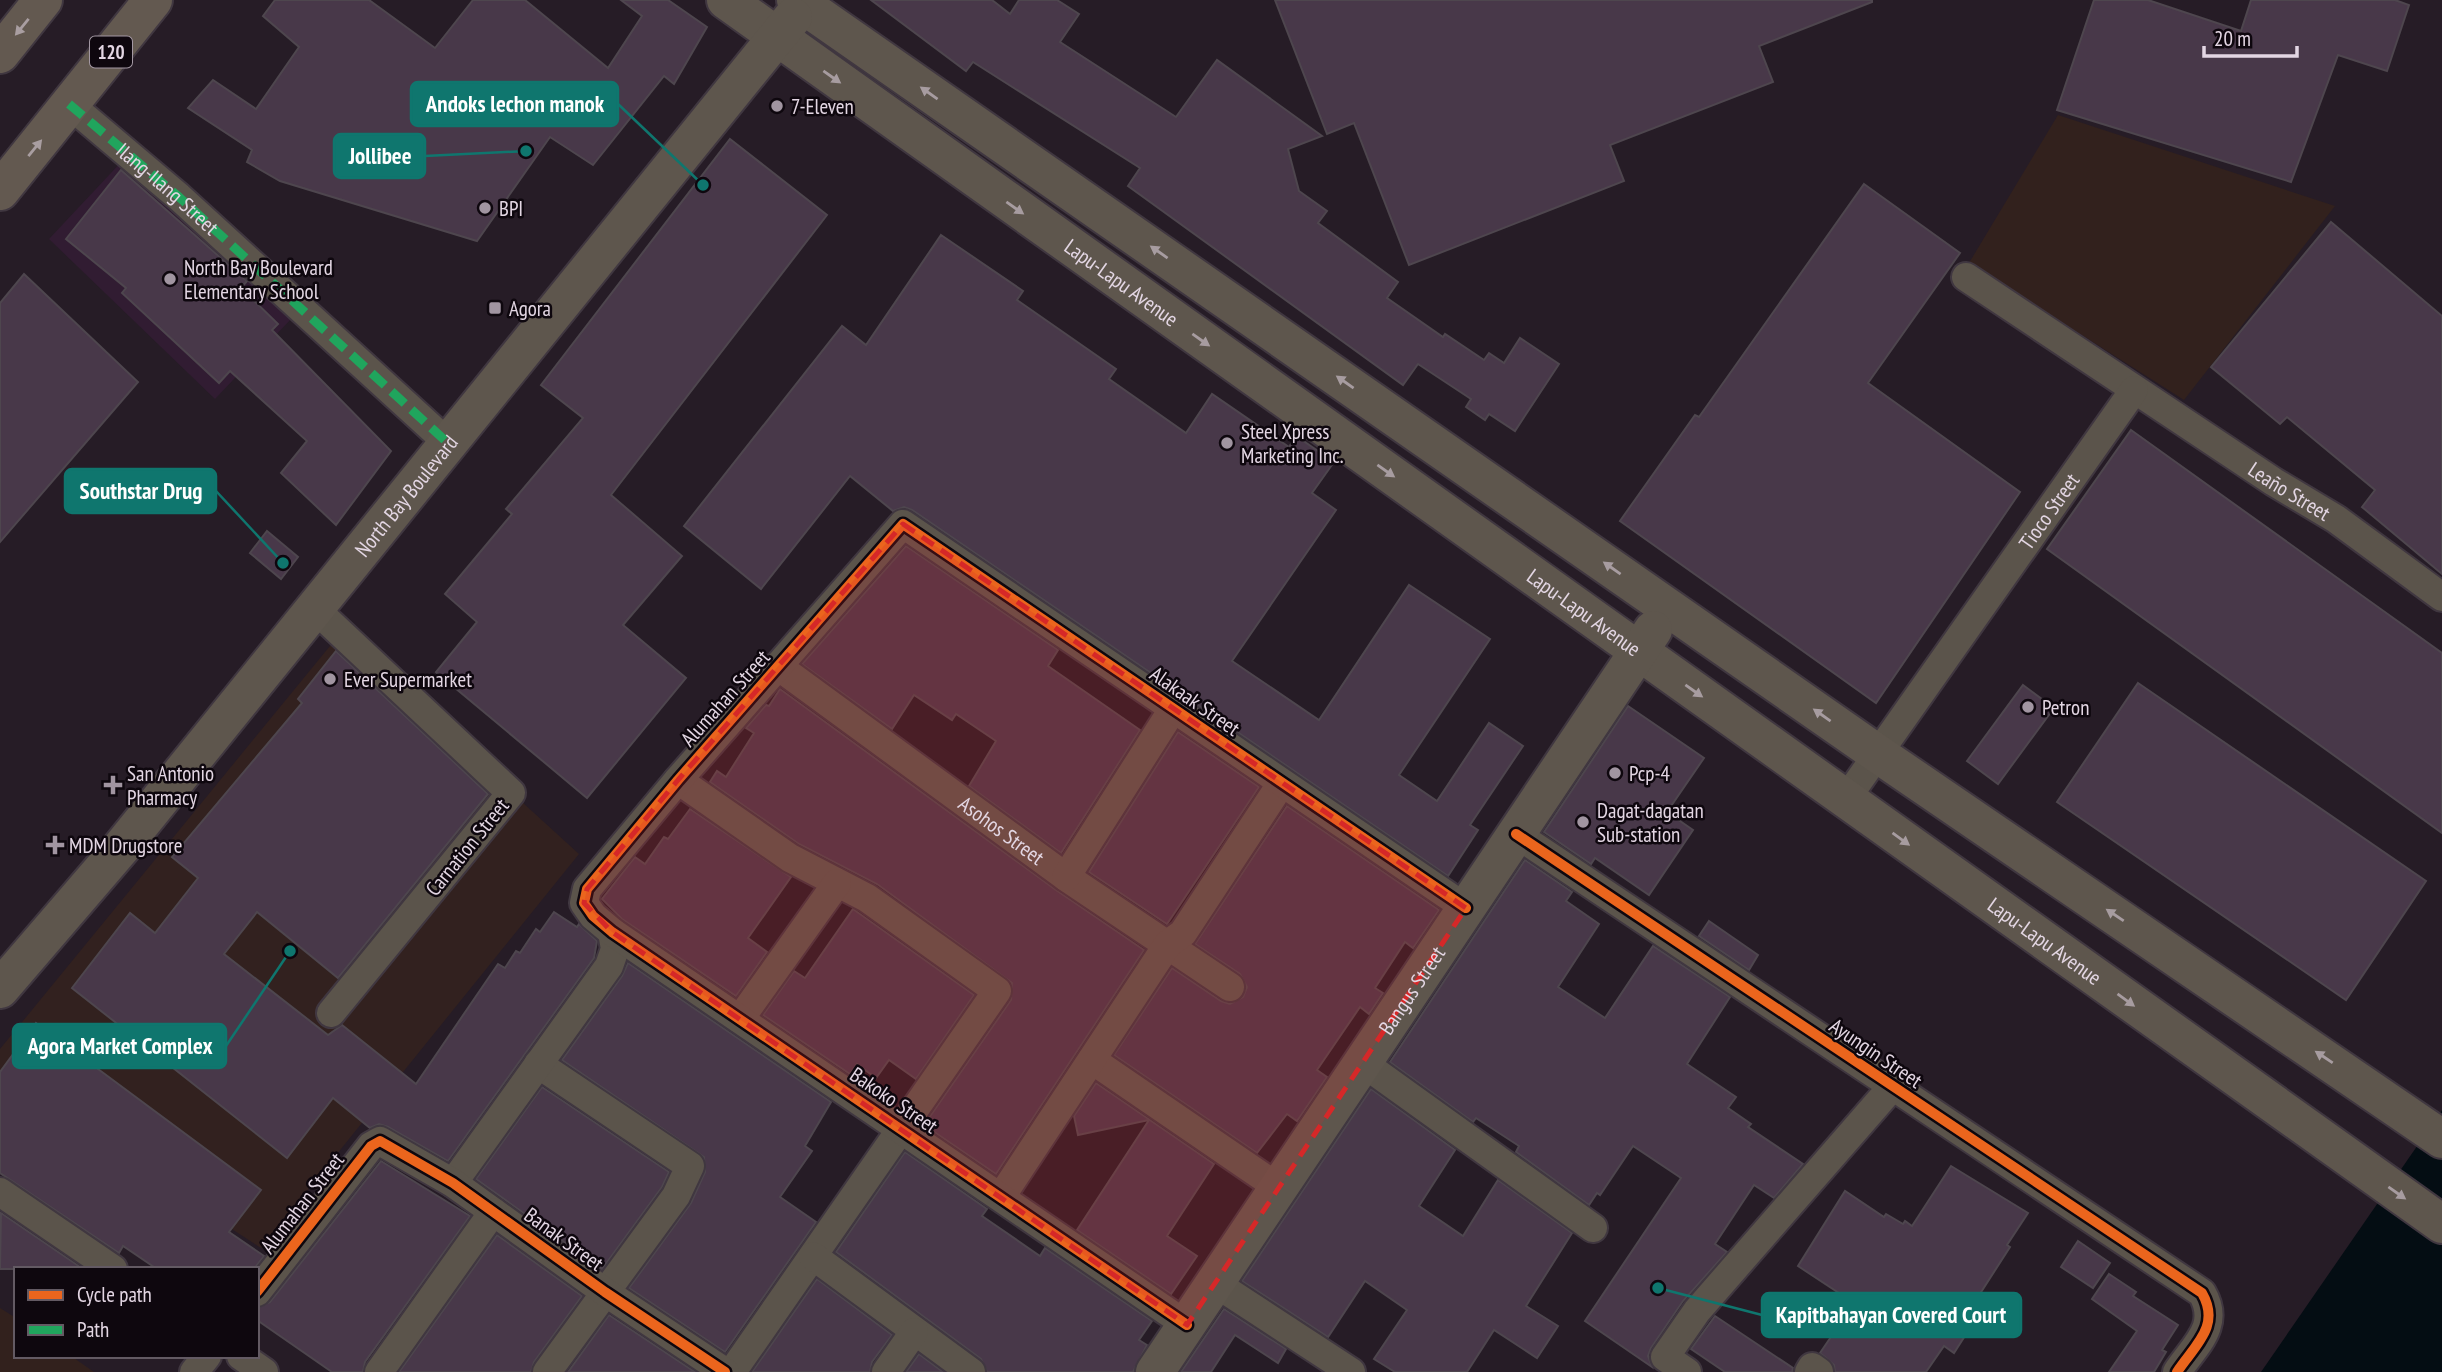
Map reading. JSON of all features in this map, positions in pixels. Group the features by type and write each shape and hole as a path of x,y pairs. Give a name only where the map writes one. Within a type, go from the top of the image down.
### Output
{"highway":[{"path":"0,54 43,0"},
{"name":"120","path":"0,191 153,0"}],"main road":[{"name":"Lapu-Lapu Avenue","path":"726,0 2442,1224"},
{"name":"North Bay Boulevard","path":"0,989 121,848 449,444 802,2"},
{"path":"802,2 1878,754 2442,1139"},
{"name":"Bangus Street","path":"1155,1372 1668,607"}],"street":[{"name":"Ilang-Ilang Street","path":"69,104 179,197 449,444"},
{"path":"1966,277 2134,390"},
{"name":"Leaño Street","path":"2134,390 2336,519 2442,597"},
{"name":"Tioco Street","path":"1846,799 2134,390"},
{"name":"Alumahan Street","path":"584,903 587,889 678,779 903,524"},
{"name":"Alakaak Street","path":"903,524 1466,908"},
{"name":"Carnation Street","path":"314,608 511,793 331,1013"},
{"name":"Asohos Street","path":"779,667 1066,877 1230,987"},
{"path":"1066,877 1173,709"},
{"path":"678,779 790,858 867,898 997,991 732,1372"},
{"path":"1001,1197 1168,944 1183,933 1281,784"},
{"name":"Ayungin Street","path":"1516,834 2202,1293 2210,1307 2209,1326 2177,1372"},
{"path":"740,1018 837,883"},
{"name":"Bakoko Street","path":"584,903 593,916 612,932 1187,1325"},
{"path":"453,1183 609,966 615,949 612,932"},
{"path":"1092,1060 1279,1188"},
{"path":"1363,1063 1593,1228"},
{"path":"538,1064 690,1166 676,1196 547,1372"},
{"path":"1688,1372 1665,1357 1697,1311 1892,1087"},
{"name":"Alumahan Street","path":"259,1289 371,1146 380,1141"},
{"name":"Banak Street","path":"380,1141 453,1183 605,1292 724,1372"},
{"path":"0,1192 110,1267"},
{"path":"379,1372 493,1212"},
{"path":"813,1256 971,1372"},
{"path":"1214,1283 1351,1372"},
{"path":"886,1372 914,1332"},
{"path":"194,1372 205,1358"},
{"path":"244,1358 264,1372"},
{"path":"1809,1372 1812,1367 1819,1372"}],"highlighted area":[{"path":"903,524 1466,908 1187,1325 612,932 584,903 587,889 678,780"}],"shaded area":[{"path":"2058,115 2335,206 2184,400 1969,263"},
{"name":"North Bay Boulevard Elementary School","path":"125,158 292,318 215,399 49,239"},
{"path":"339,635 579,854 261,1248 0,1078 0,1049"},
{"path":"2442,1110 2442,1372 2261,1372"},
{"path":"0,1308 14,1317 14,1358 74,1358 94,1372 0,1372"}],"building":[{"path":"275,0 369,0 435,48 473,0 525,0 608,68 642,16 621,0 668,0 707,27 674,84 664,76 593,165 550,137 477,241 280,181 247,162 252,150 188,108 213,80 256,109 299,47 263,16"},
{"path":"871,0 992,0 1010,14 1019,0 1057,0 1079,14 1060,42 1176,117 1217,60 1322,136 1288,149 1299,191 1327,211 1318,223 1398,282 1387,298 1443,337 1445,334 1484,360 1489,353 1504,363 1520,338 1559,364 1515,431 1489,414 1485,420 1466,407 1471,399 1418,364 1403,385 1128,186 1140,168 973,62 966,71"},
{"path":"1275,0 1872,2 1759,46 1773,82 1610,145 1624,181 1409,265 1354,123 1327,134"},
{"path":"2094,0 2148,0 2241,31 2251,0 2395,0 2409,5 2387,71 2338,55 2291,182 2057,110"},
{"path":"730,139 827,215 611,495 682,556 623,625 686,678 587,798 436,672 477,622 445,594 512,514 506,509 583,418 541,385"},
{"name":"North Bay Boulevard Elementary School","path":"121,170 247,281 241,288 278,324 272,330 391,451 336,525 281,473 307,441 230,371 219,383 122,293 126,288 66,239"},
{"path":"1864,184 1960,253 1868,383 2020,492 1876,703 1620,521 1695,415 1699,417"},
{"path":"2331,222 2442,316 2442,574 2362,507 2375,490 2287,417 2280,424 2211,367"},
{"path":"941,235 1023,291 1017,300 1116,369 1109,379 1186,433 1212,394 1289,447 1296,436 1334,462 1312,493 1336,510 1232,661 1319,720 1409,585 1490,639 1399,775 1437,801 1489,723 1523,746 1470,825 1478,830 1448,876 912,510 904,507 893,511 850,476 761,589 684,526 842,326 866,345"},
{"path":"24,274 138,382 0,542 0,303"},
{"path":"2131,430 2442,653 2442,833 2047,549"},
{"path":"267,531 298,557 281,579 250,553"},
{"path":"906,546 1058,650 1048,666 1140,730 1061,853 969,786 996,741 956,714 952,720 914,695 892,729 802,664"},
{"path":"336,651 488,794 338,978 257,912 224,954 328,1035 342,1025 416,1084 498,964 505,968 516,951 520,953 536,929 540,932 554,912 577,927 579,924 597,941 594,958 448,1161 388,1127 379,1124 370,1128 333,1098 287,1158 72,988 130,913 155,933 198,878 172,857 302,703 298,699"},
{"path":"2138,683 2426,881 2346,1000 2057,802"},
{"path":"2023,685 2054,708 1998,784 1967,761"},
{"path":"780,689 1056,890 1144,950 996,1174 924,1125 1011,1000 1012,983 877,884 799,844 710,782 717,771 726,777 754,733 746,728 766,705 769,706"},
{"path":"1628,706 1704,758 1667,812 1693,830 1649,895 1595,858 1591,864 1544,832"},
{"path":"1178,732 1259,787 1167,924 1089,872"},
{"path":"1287,806 1439,910 1413,948 1405,942 1375,988 1383,993 1369,1014 1360,1007 1317,1070 1327,1077 1297,1121 1287,1114 1257,1153 1114,1055 1172,968 1221,1001 1230,1004 1243,997 1247,987 1240,974 1195,944"},
{"path":"690,809 791,877 748,938 767,952 736,996 622,919 602,899 635,857 645,864 664,837 668,839"},
{"path":"1525,860 1572,892 1566,901 1599,924 1558,987 1605,1018 1653,946 1730,997 1687,1064 1736,1097 1728,1108 1751,1124 1748,1127 1803,1164 1774,1198 1754,1185 1715,1244 1727,1252 1683,1301 1651,1348 1648,1356 1652,1367 1585,1321 1681,1178 1633,1146 1600,1195 1597,1193 1589,1205 1516,1152 1519,1146 1476,1118 1473,1122 1390,1062"},
{"path":"853,909 974,995 916,1079 889,1060 876,1078 857,1064 850,1074 763,1015 794,971 805,978"},
{"path":"1709,921 1758,955 1749,970 1699,936"},
{"path":"628,963 831,1102 805,1146 812,1151 780,1197 816,1222 725,1352 629,1288 691,1203 705,1172 704,1157 562,1060 622,976"},
{"path":"36,1023 261,1190 229,1232 264,1256 256,1267 154,1267 123,1246 119,1253 0,1173 0,1072"},
{"path":"1096,1083 1214,1164 1167,1236 1197,1256 1171,1294 1077,1230 1149,1120 1078,1135 1074,1116"},
{"path":"542,1087 669,1172 662,1187 602,1269 476,1179"},
{"path":"1371,1089 1455,1150 1419,1206 1463,1236 1498,1180 1572,1233 1526,1306 1558,1326 1537,1358 1494,1330 1467,1372 1395,1372 1374,1359 1407,1310 1365,1281 1328,1337 1242,1281"},
{"path":"905,1152 987,1209 982,1216 1040,1256 1045,1248 1152,1321 1139,1340 1147,1345 1133,1372 987,1372 981,1359 836,1252"},
{"path":"381,1161 470,1216 365,1362 363,1372 332,1372 259,1321 259,1307 270,1302"},
{"path":"1951,1166 2028,1213 1976,1300 1984,1306 1954,1353 1944,1346 1926,1372 1835,1372 1834,1365 1820,1353 1854,1303 1798,1266 1845,1191 1884,1217 1886,1214 1912,1226"},
{"path":"1,1213 80,1267 14,1267 0,1269"},
{"path":"497,1235 582,1296 534,1362 531,1372 399,1372"},
{"path":"2078,1241 2110,1263 2093,1288 2061,1267"},
{"path":"2109,1274 2136,1292 2133,1296 2178,1325 2162,1350 2166,1352 2154,1372 2109,1372 2137,1331 2092,1299"},
{"path":"817,1279 892,1335 872,1362 870,1372 752,1372"},
{"path":"1224,1309 1286,1349 1278,1363 1235,1335 1211,1372 1181,1372"},
{"path":"609,1315 695,1372 568,1372"},
{"path":"1715,1316 1793,1368 1792,1372 1725,1372 1691,1349"},
{"path":"919,1354 943,1372 906,1372"}],"marked path":[{"path":"69,104 179,197 449,444"}],"cycle path":[{"path":"1187,1325 612,932 593,916 584,903 587,889 678,780 903,524 1466,908"},
{"path":"1516,834 2202,1293 2209,1315 2207,1325 2198,1344 2177,1372"},
{"path":"259,1289 371,1146 380,1141 453,1183 605,1292 725,1372"}],"place":[{"name":"7-Eleven","path":"777,106"},
{"name":"Jollibee","path":"526,151"},
{"name":"Andoks lechon manok","path":"703,185"},
{"name":"BPI","path":"485,208"},
{"name":"North Bay Boulevard Elementary School","path":"170,279"},
{"name":"Agora","path":"495,308"},
{"name":"Steel Xpress Marketing Inc.","path":"1227,443"},
{"name":"Southstar Drug","path":"283,563"},
{"name":"Ever Supermarket","path":"330,679"},
{"name":"Petron","path":"2028,707"},
{"name":"Pcp-4","path":"1615,773"},
{"name":"San Antonio Pharmacy","path":"113,785"},
{"name":"Dagat-dagatan Sub-station","path":"1583,822"},
{"name":"MDM Drugstore","path":"55,845"},
{"name":"Agora Market Complex","path":"290,951"},
{"name":"Kapitbahayan Covered Court","path":"1658,1288"}]}
